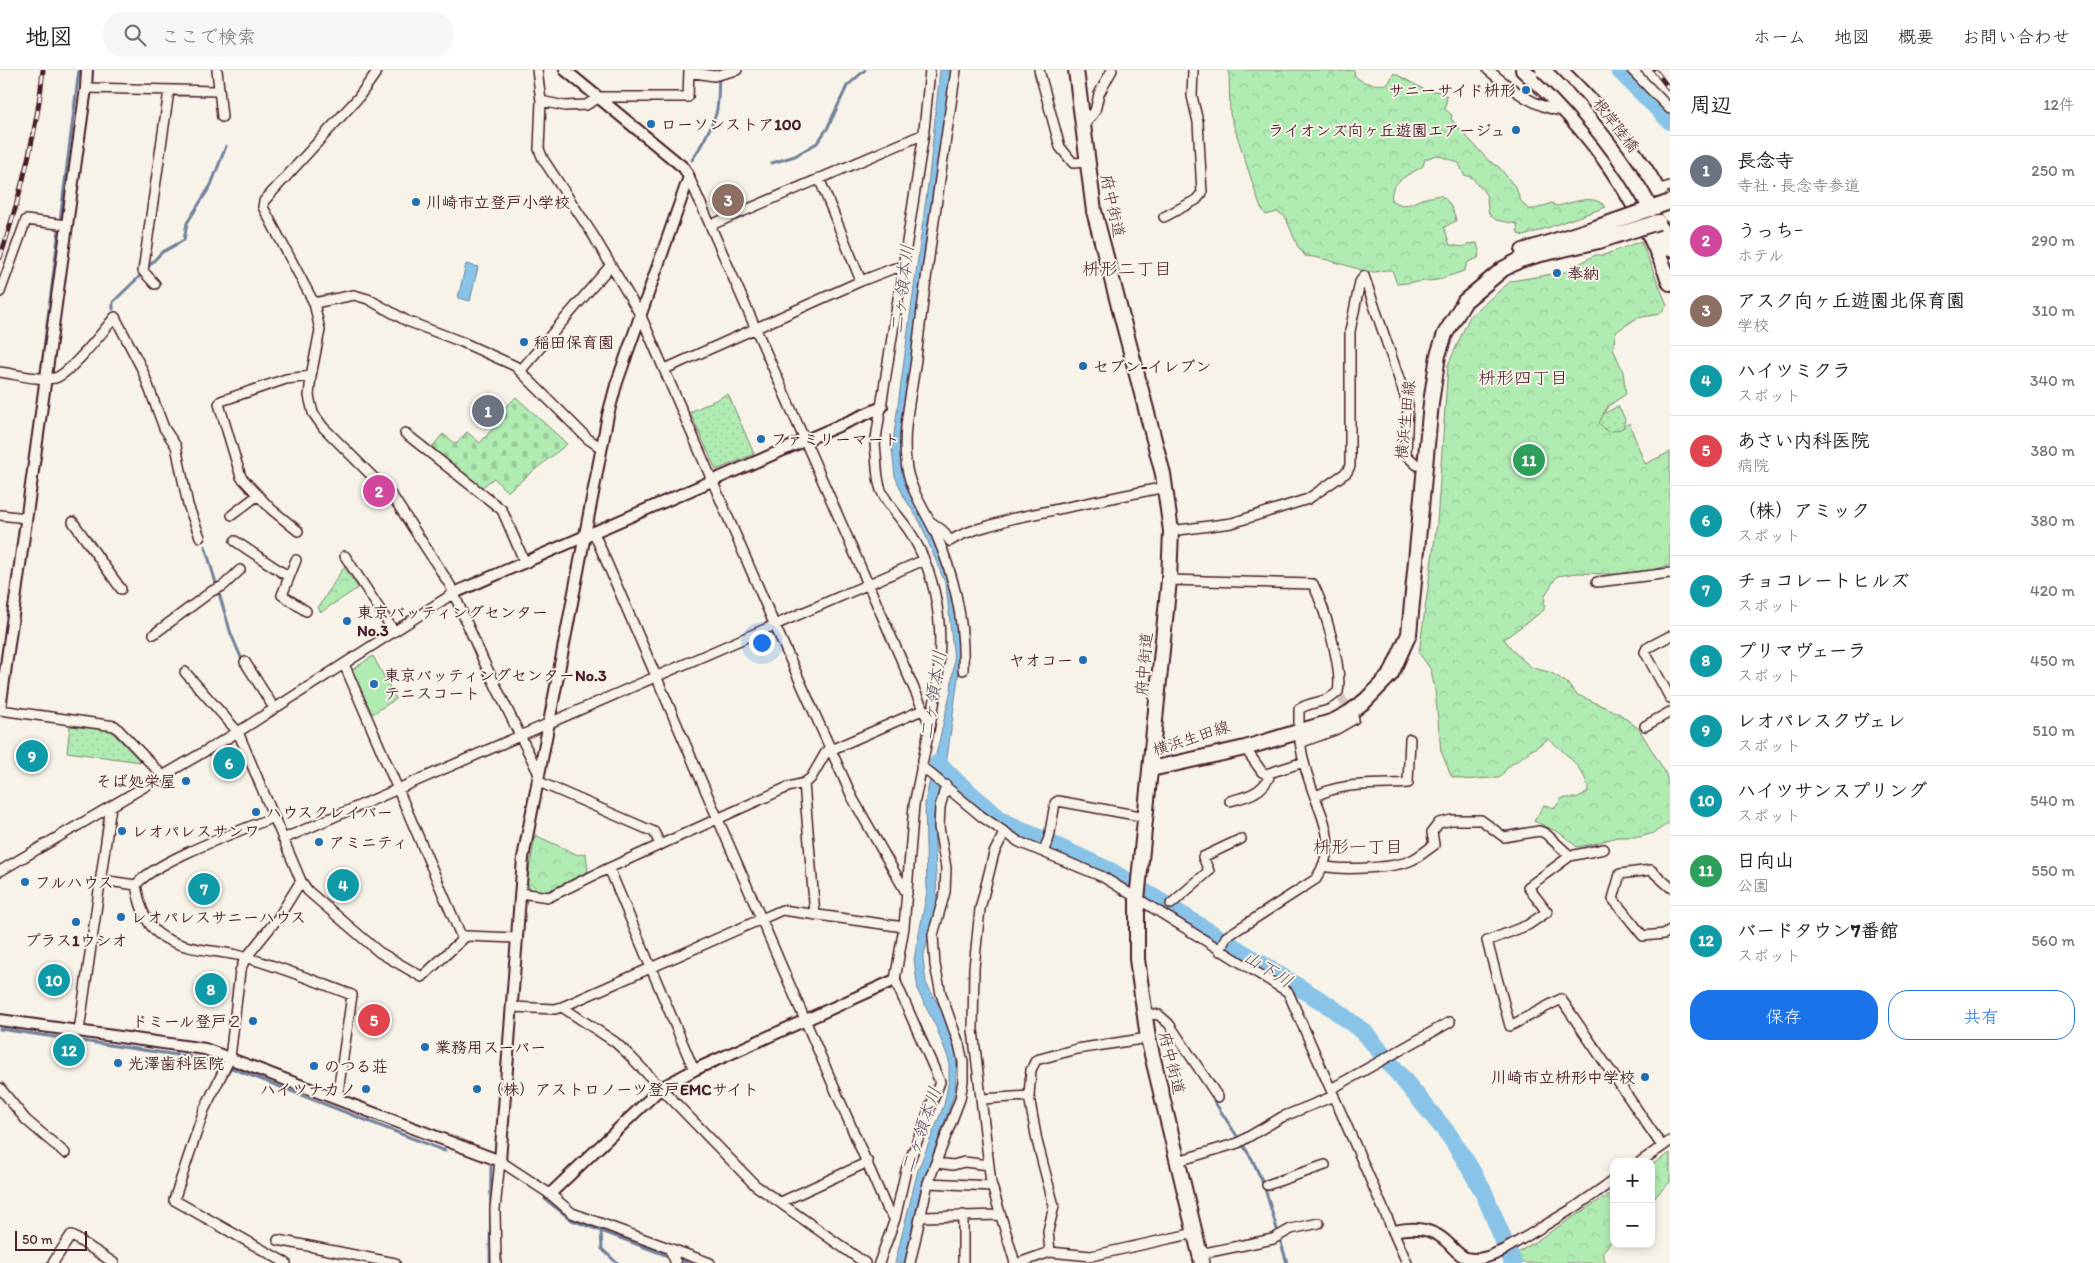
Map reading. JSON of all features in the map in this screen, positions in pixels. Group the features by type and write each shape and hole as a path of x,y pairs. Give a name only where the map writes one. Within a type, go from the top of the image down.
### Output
{"main road":[{"name":"府中街道","path":"1076,70 1094,210 1165,487 1171,531 1169,580 1138,893 1136,958 1148,1038 1201,1259"},
{"path":"1523,70 1566,111 1609,164 1632,199 1670,283"},
{"name":"根岸陸橋","path":"1543,70 1596,125 1619,156 1651,209 1666,218 1670,249"},
{"path":"1560,70 1582,92 1663,188 1666,218 1597,234"},
{"path":"1566,111 1573,110 1580,104 1582,92"},
{"path":"1580,127 1583,116 1591,111 1598,111"},
{"path":"1597,234 1670,202"},
{"name":"横浜生田線","path":"1151,769 1217,746 1299,734 1362,693 1384,668 1401,634 1406,602 1429,352 1437,331 1460,294 1489,269 1508,256 1597,234"},
{"name":"横浜生田線","path":"1151,769 1299,734 1334,721 1350,713 1366,700 1391,674 1410,634 1431,403 1438,355 1455,315 1475,291 1492,276 1520,260 1597,234"}],"street":[{"path":"87,70 0,709 114,726 162,775"},
{"path":"217,70 217,91 222,117"},
{"path":"378,70 358,98 264,201 263,207 314,303 320,330 311,376 310,404 318,422 393,497 454,593 484,662 521,736 537,776 654,832 660,844"},
{"path":"537,70 541,101 539,138 544,159 642,316 853,799 907,894"},
{"path":"565,70 684,168 711,225 867,585 930,725"},
{"path":"541,101 565,106 586,105 600,97 688,97 689,71 714,76 737,70"},
{"path":"879,1263 895,1219 906,1170 940,1082 895,980 904,927 914,805 924,768 941,657 938,607 924,560 913,536 881,489 875,445 924,134 930,70"},
{"path":"956,70 922,300 906,443 906,461 915,495 930,522 954,580 964,644 963,670"},
{"path":"1039,70 1060,147 1073,162 1087,162"},
{"path":"1083,128 1095,112 1098,94 1112,70"},
{"path":"1164,217 1192,203 1202,193 1198,122 1192,96 1193,70"},
{"path":"1488,70 1514,91 1556,111 1566,111"},
{"path":"1632,70 1670,109"},
{"path":"86,88 217,91"},
{"path":"155,284 145,273 168,91"},
{"path":"711,225 924,134"},
{"path":"496,1263 495,1208 516,938 523,858 537,776 589,535 600,448 616,385 642,316 689,177"},
{"path":"819,178 861,282"},
{"path":"0,292 26,220 67,225"},
{"path":"521,370 611,265"},
{"path":"665,369 861,282 892,269 902,268"},
{"path":"1171,531 1232,523 1308,499 1347,472 1350,466 1350,331 1360,282 1364,276 1408,405 1406,455 1418,465"},
{"path":"314,303 354,295 368,299 407,320 462,342 521,370 588,439 600,448"},
{"path":"0,372 46,378 57,377 78,360 115,317 142,369 164,428 176,446 188,505 200,537"},
{"path":"298,531 271,509 241,476 219,404 222,401 286,379 311,376"},
{"path":"0,871 238,732 393,630 454,593 882,407"},
{"path":"405,433 502,510 525,563"},
{"path":"930,522 942,530 950,541 961,534 1010,519 1165,487"},
{"path":"232,515 258,495"},
{"path":"0,515 26,518"},
{"path":"73,522 121,589"},
{"path":"589,535 656,677 807,1020 886,1207 895,1219"},
{"path":"235,541 289,577"},
{"path":"345,556 393,630"},
{"path":"296,560 282,595 306,611"},
{"path":"283,839 924,560"},
{"path":"154,634 214,590 223,586 240,570"},
{"path":"1597,582 1670,573"},
{"path":"1169,580 1313,584 1335,651 1340,694 1323,702 1305,705 1299,709 1299,734 1304,762 1311,788 1324,818 1327,852 1324,866 1316,879 1226,937 1220,949"},
{"path":"1670,648 1667,638 1647,648 1645,652 1670,698"},
{"path":"245,662 274,708"},
{"path":"344,664 462,938"},
{"path":"185,672 238,732 301,881 308,890 379,952 422,977 466,936 516,938"},
{"path":"520,893 549,897 660,844 788,788 804,783 811,778 826,752 922,710"},
{"path":"1645,726 1670,712"},
{"path":"1299,734 1335,730 1354,719 1353,717"},
{"path":"1316,796 1329,789 1350,788 1365,784 1408,783 1410,739"},
{"path":"1245,748 1262,772 1270,774 1304,762"},
{"path":"924,768 1004,832 1043,852 1138,893 1220,949 1288,992 1407,1263"},
{"path":"1230,801 1248,797 1268,783 1270,774"},
{"path":"804,783 815,915"},
{"path":"910,1263 922,1217 928,1183 960,1099 964,1081 963,1062 959,1044 936,972 933,935 944,903 945,892 946,868 939,827 940,807 945,784"},
{"path":"1043,852 1049,838 1058,801 1146,817"},
{"path":"79,1031 111,806"},
{"path":"136,885 142,877 167,863 274,816"},
{"path":"1324,866 1334,869 1390,867 1412,860 1434,845 1432,832 1440,823 1452,820 1481,820 1504,837 1539,831 1545,833 1570,856"},
{"path":"1004,832 994,853 980,909 974,968 974,1030 992,1186 1017,1263 1050,1252 1091,1256 1195,1233"},
{"path":"1171,904 1197,879 1210,871 1202,857 1241,840"},
{"path":"1604,849 1570,856 1528,887 1547,912 1528,925 1487,941 1510,1026 1561,998 1666,1143 1645,1158"},
{"path":"608,868 694,1070"},
{"path":"1670,887 1651,870 1620,874 1613,899 1643,936 1664,934 1670,930"},
{"path":"101,880 136,885"},
{"path":"286,1263 174,1200 204,1110 230,1058 240,971 245,959 278,918 301,881"},
{"path":"136,885 143,912 163,937 187,946 245,959 294,973 352,995 337,1099"},
{"path":"512,1007 562,1007 782,910 904,927"},
{"path":"550,1194 661,1088 694,1070 895,980"},
{"path":"562,1007 614,1042 755,1184 865,1263"},
{"path":"1143,1013 1159,1015 1169,1024 1218,1097"},
{"path":"0,1020 205,1048 500,1161 550,1194 572,1213 710,1263"},
{"path":"1178,1161 1242,1141 1282,1117 1332,1093 1392,1055 1450,1022"},
{"path":"1050,1252 1048,1231 1054,1206 1037,1141 1029,1096 1031,1070 1036,1060 1077,1049 1148,1038"},
{"path":"0,1088 26,1120 65,1153"},
{"path":"982,1099 1029,1096"},
{"path":"781,1202 868,1162"},
{"path":"937,1163 953,1165 964,1162 989,1165"},
{"path":"1267,1185 1325,1165"},
{"path":"928,1183 992,1186"},
{"path":"1394,1231 1412,1227 1430,1231 1441,1237 1459,1255 1466,1258 1484,1258 1506,1249 1610,1183"},
{"path":"963,1263 964,1215"},
{"path":"922,1217 1001,1215"},
{"path":"1201,1259 1280,1236 1291,1229 1319,1223"},
{"path":"53,1263 71,1235 114,1263"},
{"path":"278,1240 395,1263"},
{"path":"670,1250 676,1263"}],"green space":[{"path":"1229,70 1326,70 1332,72 1354,70 1355,76 1370,84 1388,84 1394,73 1425,90 1441,92 1447,96 1445,109 1452,115 1451,119 1489,161 1499,167 1516,188 1521,201 1528,209 1535,209 1552,203 1556,206 1582,200 1594,200 1606,207 1524,236 1518,234 1517,224 1496,220 1489,214 1485,193 1473,178 1464,175 1459,163 1437,155 1425,159 1423,166 1401,179 1393,188 1392,201 1402,205 1440,195 1446,199 1453,210 1456,221 1444,227 1450,245 1464,247 1467,244 1477,243 1479,251 1478,258 1468,262 1464,271 1437,280 1397,284 1392,270 1370,272 1305,256 1297,245 1285,216 1277,212 1266,215 1260,206 1230,114"},
{"path":"1641,241 1667,305 1660,314 1637,318 1616,332 1613,348 1623,372 1626,394 1608,406 1599,423 1608,432 1621,429 1629,423 1645,464 1670,452 1670,565 1635,575 1578,573 1557,576 1545,595 1544,610 1504,639 1514,652 1531,667 1552,673 1567,683 1576,694 1620,714 1639,729 1665,772 1670,790 1670,822 1654,833 1639,837 1617,837 1577,847 1560,833 1534,821 1544,805 1555,808 1562,798 1576,798 1588,792 1585,778 1574,762 1548,739 1509,766 1499,778 1469,779 1451,776 1441,751 1435,690 1431,670 1419,653 1437,523 1448,365 1470,316 1511,281 1565,272 1595,255 1604,255"},
{"path":"728,394 754,454 716,470 690,412"},
{"path":"516,397 567,444 507,492 494,478 481,488 431,448 443,434 456,444 467,432 480,443 506,414 503,410"},
{"path":"1618,406 1625,419 1621,441 1608,447 1597,422 1600,416"},
{"path":"344,567 358,588 321,612 318,608"},
{"name":"東京バッティングセンターNo.3 テニスコート","path":"373,656 396,699 372,714 352,670"},
{"path":"70,726 110,730 141,762 67,752"},
{"path":"535,835 578,855 586,853 588,871 547,892 530,889 527,883"},
{"path":"1670,1153 1670,1182 1655,1197 1655,1162"},
{"path":"1610,1194 1610,1243 1602,1253 1606,1263 1520,1263 1516,1254"}],"water":[{"path":"940,70 952,70 901,437 902,463 906,482 913,499 925,517 951,580 961,656 945,773 934,817 937,904 923,958 926,983 943,1013 957,1057 955,1092 920,1192 904,1263 895,1263 918,1170 944,1105 949,1080 949,1060 936,1027 918,991 914,959 927,892 925,802 951,690 954,660 946,585 920,522 904,497 895,476 892,449 929,177"},
{"path":"466,264 478,267 470,301 458,298"}],"waterway":[{"path":"39,389 79,70"},
{"path":"772,163 795,156 817,143 827,129 847,86 865,70"},
{"path":"1619,70 1670,121"},
{"path":"692,160 716,114 719,78"},
{"path":"147,268 161,253 184,240 187,223 211,185 226,146"},
{"path":"113,309 113,302 143,273"},
{"path":"205,546 231,634 243,662"},
{"path":"0,670 9,611"},
{"name":"山下川","path":"938,763 1002,821 1112,872 1331,1007 1365,1033 1449,1135 1484,1193 1513,1263"},
{"path":"0,1029 211,1060 445,1151"},
{"path":"1214,1101 1252,1159 1264,1185 1287,1263"},
{"path":"490,1263 491,1166"},
{"path":"545,1199 572,1220 671,1257"},
{"path":"601,1231 602,1249 617,1263"},
{"path":"676,1259 688,1263"}],"tunnel":[{"path":"1341,697 1353,717"}],"railway":[{"path":"0,258 27,165 37,118 43,70"},
{"path":"1655,70 1670,90"}],"place":[{"name":"サニーサイド枡形","path":"1526,90"},
{"name":"ローソンストア100","path":"651,124"},
{"name":"ライオンズ向ヶ丘遊園エアージュ","path":"1516,130"},
{"name":"アスク向ヶ丘遊園北保育園","path":"728,200"},
{"name":"川崎市立登戸小学校","path":"416,202"},
{"name":"奉納","path":"1557,273"},
{"name":"稲田保育園","path":"524,342"},
{"name":"セブン-イレブン","path":"1083,366"},
{"name":"長念寺","path":"488,411"},
{"name":"ファミリーマート","path":"761,439"},
{"name":"日向山","path":"1529,460"},
{"name":"うっちｰ","path":"379,491"},
{"name":"東京バッティングセンター No.3","path":"347,621"},
{"name":"ヤオコー","path":"1083,660"},
{"name":"東京バッティングセンターNo.3 テニスコート","path":"374,684"},
{"name":"レオパレスクヴェレ","path":"32,756"},
{"name":"（株）アミック","path":"229,763"},
{"name":"そば処栄屋","path":"186,781"},
{"name":"ハウスクレイバー","path":"256,812"},
{"name":"レオパレスサンワ","path":"122,831"},
{"name":"アミニティ","path":"319,842"},
{"name":"フルハウス","path":"25,882"},
{"name":"ハイツミクラ","path":"343,885"},
{"name":"チョコレートヒルズ","path":"204,889"},
{"name":"レオパレスサニーハウス","path":"121,917"},
{"name":"プラス1ウシオ","path":"76,922"},
{"name":"ハイツサンスプリング","path":"54,980"},
{"name":"プリマヴェーラ","path":"211,989"},
{"name":"あさい内科医院","path":"374,1020"},
{"name":"ドミール登戸２","path":"253,1021"},
{"name":"業務用スーパー","path":"425,1047"},
{"name":"バードタウン7番館","path":"69,1050"},
{"name":"光澤歯科医院","path":"118,1063"},
{"name":"のつる荘","path":"314,1066"},
{"name":"川崎市立枡形中学校","path":"1645,1077"},
{"name":"ハイツナカノ","path":"366,1089"},
{"name":"（株）アストロノーツ登戸EMCサイト","path":"477,1089"}],"district":[{"name":"枡形二丁目","path":"1127,269"},
{"name":"枡形四丁目","path":"1523,378"},
{"name":"枡形一丁目","path":"1358,847"}],"water label":[{"name":"二ヶ領本川","path":"902,289"},
{"name":"二ヶ領本川","path":"933,695"},
{"name":"二ヶ領本川","path":"921,1130"}]}
